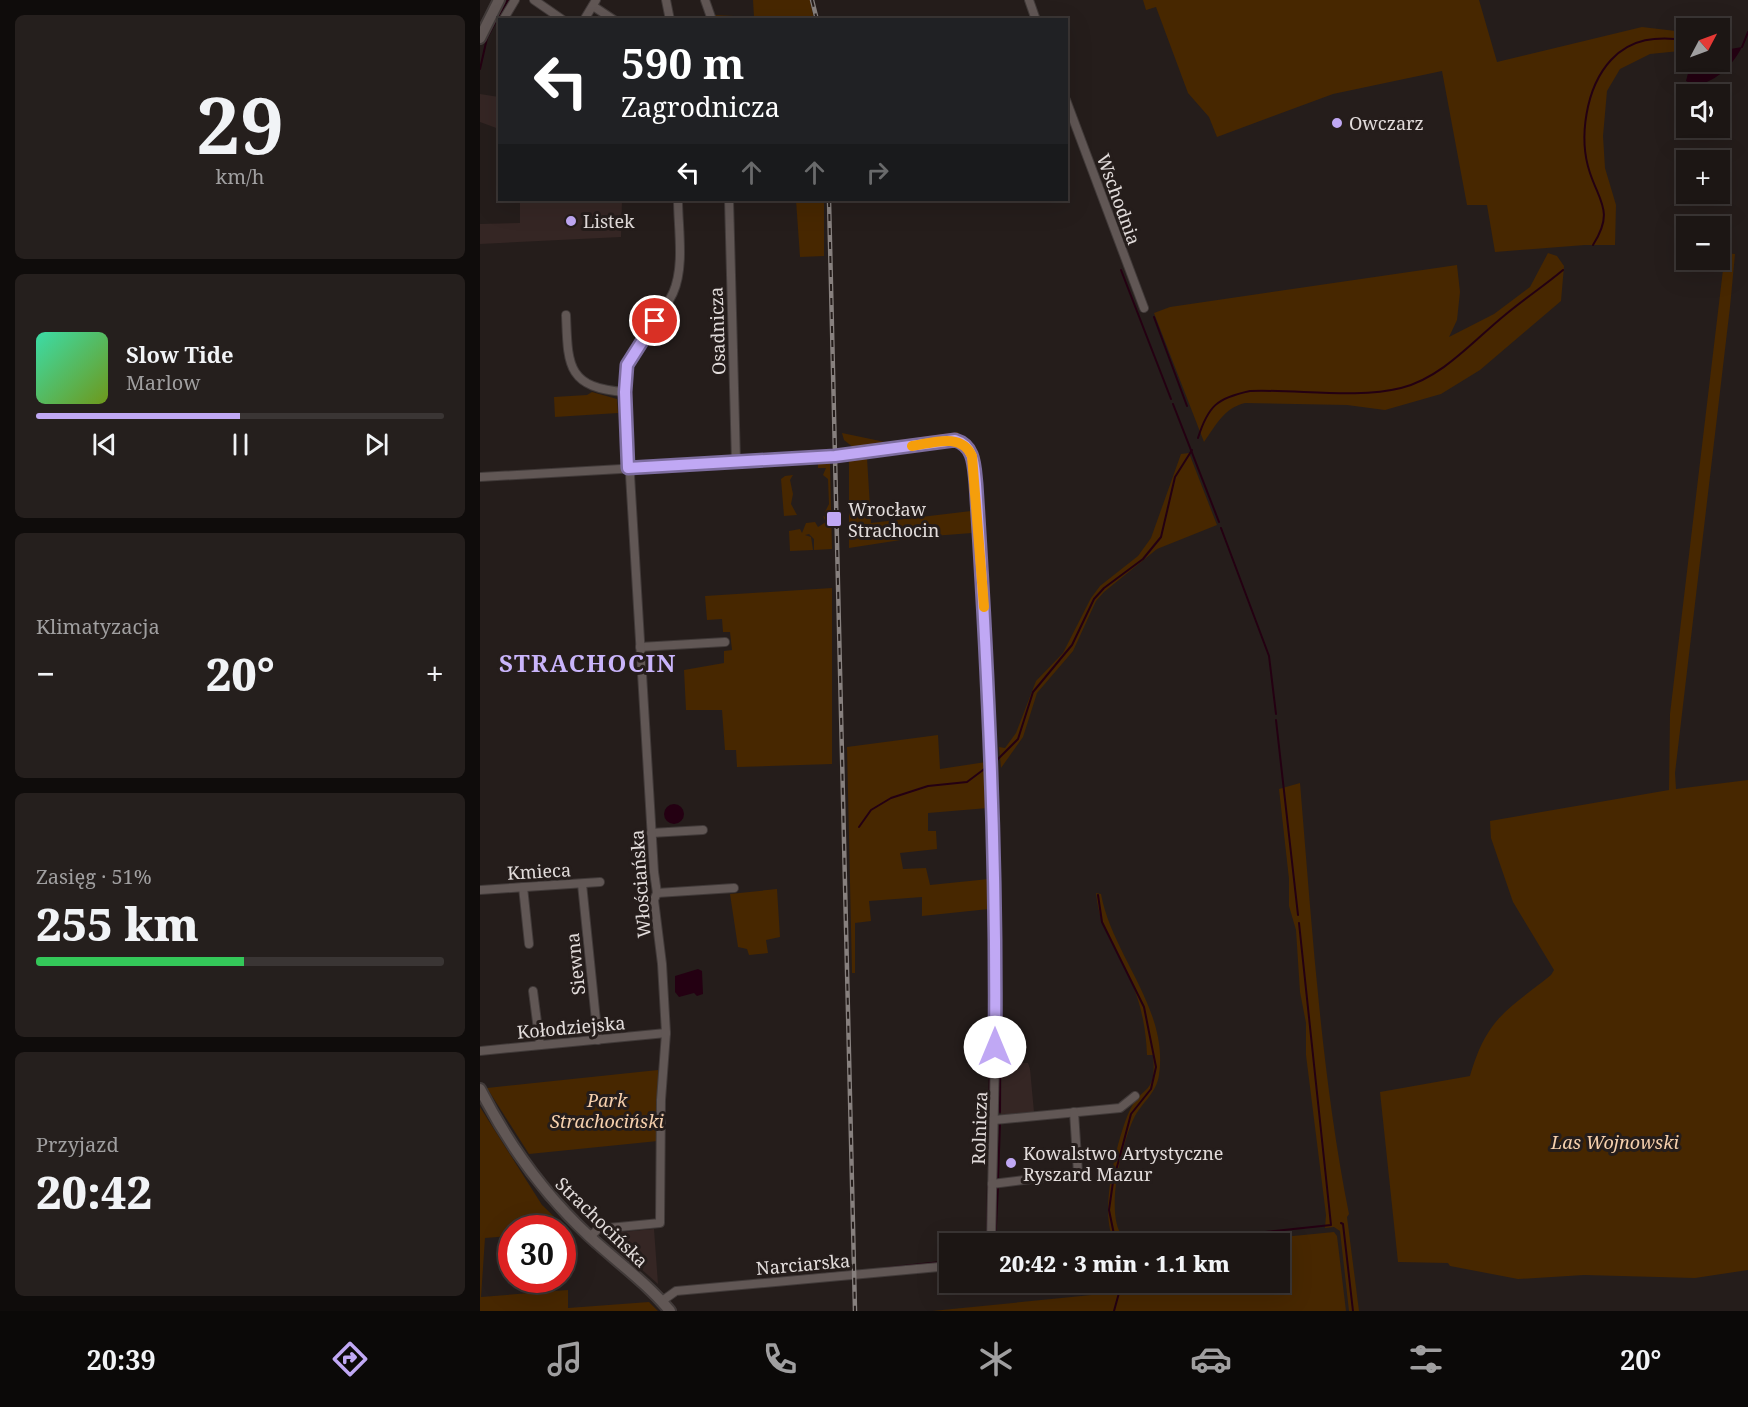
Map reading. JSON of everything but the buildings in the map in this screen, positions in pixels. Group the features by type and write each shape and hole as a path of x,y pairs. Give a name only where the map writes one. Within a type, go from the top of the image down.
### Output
{"main road":[{"path":"480,38 499,0"},
{"name":"Strachocińska","path":"480,1089 529,1169 561,1208 670,1311"}],"street":[{"path":"504,18 515,0"},
{"path":"534,0 560,18"},
{"path":"666,0 670,18"},
{"path":"705,0 711,18"},
{"path":"1029,0 1035,18"},
{"path":"585,18 594,3 612,18"},
{"name":"Wschodnia","path":"1068,105 1144,308"},
{"name":"Włościańska","path":"590,1237 598,1229 660,1223 661,1100 666,1033 663,971 654,900 657,892 651,833 625,392 630,359 667,303 677,280 678,201"},
{"name":"Osadnicza","path":"729,201 736,462"},
{"path":"566,315 568,353 574,372 590,385 625,392"},
{"name":"Rolnicza","path":"736,462 835,456 955,440 962,442 970,450 974,464 991,738 996,905 991,1233"},
{"path":"480,477 736,462"},
{"path":"640,647 725,642"},
{"path":"651,833 703,830"},
{"name":"Kmieca","path":"480,890 600,882"},
{"name":"Siewna","path":"582,884 598,1040"},
{"path":"523,887 529,944"},
{"path":"657,892 734,888"},
{"path":"533,991 540,1045"},
{"name":"Kołodziejska","path":"480,1052 666,1033"},
{"path":"994,1120 1120,1108 1135,1096"},
{"path":"992,1184 1078,1173 1074,1112"},
{"name":"Narciarska","path":"662,1301 676,1291 939,1267"}],"shaded area":[{"path":"1742,47 1730,65 1730,49"},
{"path":"1688,72 1722,72 1701,84 1686,81"},
{"path":"480,94 498,97 498,129 480,122"},
{"name":"Listek","path":"520,201 622,201 621,237 480,244 480,224 520,223"},
{"path":"674,804 681,807 684,814 681,821 674,824 667,821 664,814 667,807"},
{"path":"698,969 702,971 703,994 697,996 694,993 679,997 675,992 675,976"},
{"path":"1002,1042 1023,1042 1023,1063 1028,1063 1030,1069 1034,1112 1001,1115"},
{"path":"654,1229 658,1284 602,1234"}],"green space":[{"path":"753,0 810,0 814,18 714,18 714,15 754,17"},
{"path":"1143,0 1479,0 1497,62 1642,27 1676,31 1676,51 1650,54 1620,69 1607,91 1603,136 1605,168 1616,205 1615,245 1495,252 1487,205 1467,205 1442,71 1333,94 1217,137 1209,117 1188,93 1156,7 1146,10"},
{"path":"796,201 824,201 824,256 800,257"},
{"path":"1548,253 1557,256 1564,266 1561,301 1480,370 1441,394 1385,410 1347,405 1245,403 1226,413 1204,442 1154,313 1170,307 1457,265 1460,292 1457,320 1449,337 1494,314 1530,287"},
{"name":"Las Wojnowski","path":"1730,254 1735,254 1675,773 1676,789 1748,780 1748,1270 1695,1278 1584,1275 1518,1279 1450,1266 1448,1263 1398,1262 1380,1092 1470,1076 1491,1028 1510,1007 1551,975 1554,970 1513,902 1491,838 1490,821 1669,790 1670,714 1723,270 1730,270"},
{"path":"592,392 617,399 618,413 555,417 554,397 587,395"},
{"path":"958,432 959,436 854,448 844,440 842,433 885,442"},
{"path":"1189,453 1217,525 1157,549 1096,601 1073,651 1037,693 1023,737 1001,768 999,747 1005,748 1016,733 1036,681 1063,653 1091,598 1100,586 1138,556 1151,538 1181,454"},
{"path":"867,458 871,523 971,511 972,533 920,537 849,548 849,459"},
{"path":"818,463 830,463 832,549 814,550 814,539 809,534 805,535 811,537 813,550 790,551 789,531 800,529 802,533 806,523 815,522 818,527 826,522 823,516 828,518 829,515 825,512 829,504 828,479 823,475 826,468 818,468"},
{"path":"793,475 790,480 793,494 791,504 797,515 784,516 781,479"},
{"path":"832,588 832,764 737,767 736,750 725,750 722,710 686,710 684,670 724,663 724,651 732,650 730,632 723,632 722,619 707,620 705,596"},
{"path":"938,735 940,769 986,762 988,808 928,813 928,831 936,831 937,849 900,853 903,869 926,868 930,885 989,879 989,909 922,916 922,897 869,901 871,921 855,923 855,973 852,973 847,747"},
{"path":"1300,783 1324,1054 1349,1214 1347,1217 1359,1311 1349,1311 1340,1231 1334,1227 1325,1228 1326,1215 1306,1055 1306,1023 1300,992 1296,930 1289,906 1289,879 1279,789"},
{"path":"777,889 780,937 766,940 768,953 749,955 747,949 738,947 730,894"},
{"path":"1096,893 1101,894 1116,939 1148,1005 1156,1027 1160,1051 1157,1082 1134,1118 1120,1160 1115,1212 1121,1233 1111,1233 1108,1217 1115,1159 1129,1112 1151,1084 1154,1068 1153,1055 1147,1055 1144,1025 1137,997 1105,928"},
{"name":"Park Strachociński","path":"658,1070 658,1141 529,1154 487,1088"},
{"path":"480,1107 542,1205 552,1215 498,1215 498,1237 485,1238 481,1297 568,1293 568,1308 649,1302 658,1311 480,1311"},
{"path":"1334,1232 1337,1236 1346,1311 932,1311 1112,1293 1290,1293 1290,1236"}],"waterway":[{"path":"499,15 508,0"},
{"path":"480,69 487,38 495,23"},
{"path":"1742,47 1748,32"},
{"path":"1593,245 1603,224 1604,216 1601,200 1586,159 1585,129 1590,98 1595,84 1611,60 1627,47 1645,40 1676,39"},
{"path":"1121,270 1171,399"},
{"path":"1198,438 1206,418 1215,405 1229,397 1250,391 1365,393 1401,388 1416,383 1444,367 1563,270"},
{"path":"1154,317 1187,406"},
{"path":"1173,404 1219,522"},
{"path":"997,760 1018,739 1033,692 1072,645 1094,599 1104,588 1143,559 1161,537 1175,477 1192,450"},
{"path":"978,459 985,567"},
{"path":"971,476 976,549"},
{"path":"1221,528 1269,656 1276,714"},
{"path":"981,627 984,693"},
{"path":"989,639 997,813"},
{"path":"985,716 990,908"},
{"path":"1276,720 1298,915"},
{"path":"859,827 871,810 891,798 928,786 967,782 987,767"},
{"path":"1098,895 1102,922 1144,1007 1156,1067 1151,1089 1131,1114 1113,1182 1109,1210 1114,1233"},
{"path":"1000,910 1000,918"},
{"path":"1255,1233 1331,1225 1299,923"},
{"path":"990,928 990,1023"},
{"path":"1000,931 1000,1112"},
{"path":"989,1166 990,1034"},
{"path":"998,1179 1000,1124"},
{"path":"987,1233 988,1184"},
{"path":"996,1233 998,1187"},
{"path":"1341,1223 1343,1224 1353,1311"},
{"path":"885,1268 939,1262"},
{"path":"1114,1311 1119,1293"}],"railway":[{"path":"812,0 816,18"},
{"path":"829,201 855,1311"}],"slow traffic":[{"path":"912,446 955,440 962,442 970,450 974,464 984,607"}],"place":[{"name":"Owczarz","path":"1337,123"},
{"name":"Listek","path":"571,221"},
{"name":"Wrocław Strachocin","path":"834,519"},
{"name":"Kowalstwo Artystyczne Ryszard Mazur","path":"1011,1163"}],"district":[{"name":"STRACHOCIN","path":"588,662"}],"route":[{"path":"655,321 627,365 625,392 628,468 804,459 955,440 962,442 970,450 976,484 991,748 996,905 995,1047"}]}
